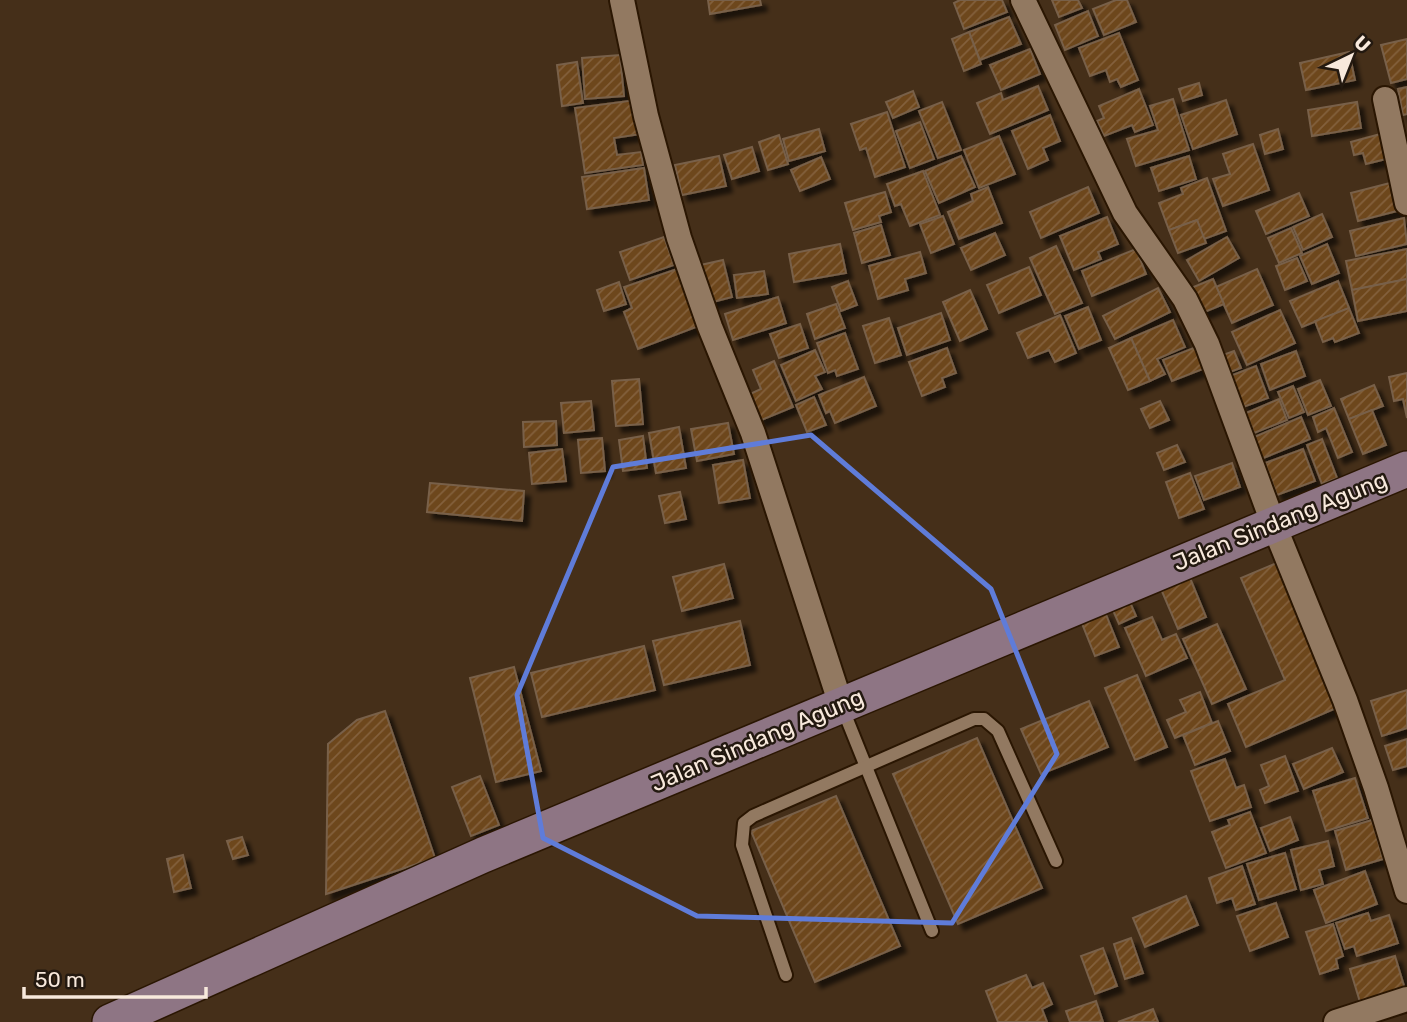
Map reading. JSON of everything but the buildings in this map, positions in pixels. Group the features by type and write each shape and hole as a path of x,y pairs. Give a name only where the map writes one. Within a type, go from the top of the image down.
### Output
{"main road":[{"name":"Jalan Sindang Agung","path":"110,1022 483,855 1407,468"}],"street":[{"path":"622,0 646,116 679,238 710,327 753,433 841,705"},
{"path":"1023,0 1125,214 1185,299 1239,426 1273,523 1345,701 1377,788 1407,891"},
{"path":"1385,99 1407,203"},
{"path":"1336,1022 1407,999"}],"lane":[{"path":"841,705 932,931"},
{"path":"786,975 742,845 744,823 753,816 974,719 984,719 998,731 1056,861"}],"highlighted area":[{"path":"811,435 991,589 1057,754 952,923 697,916 543,838 517,695 613,467"}]}
